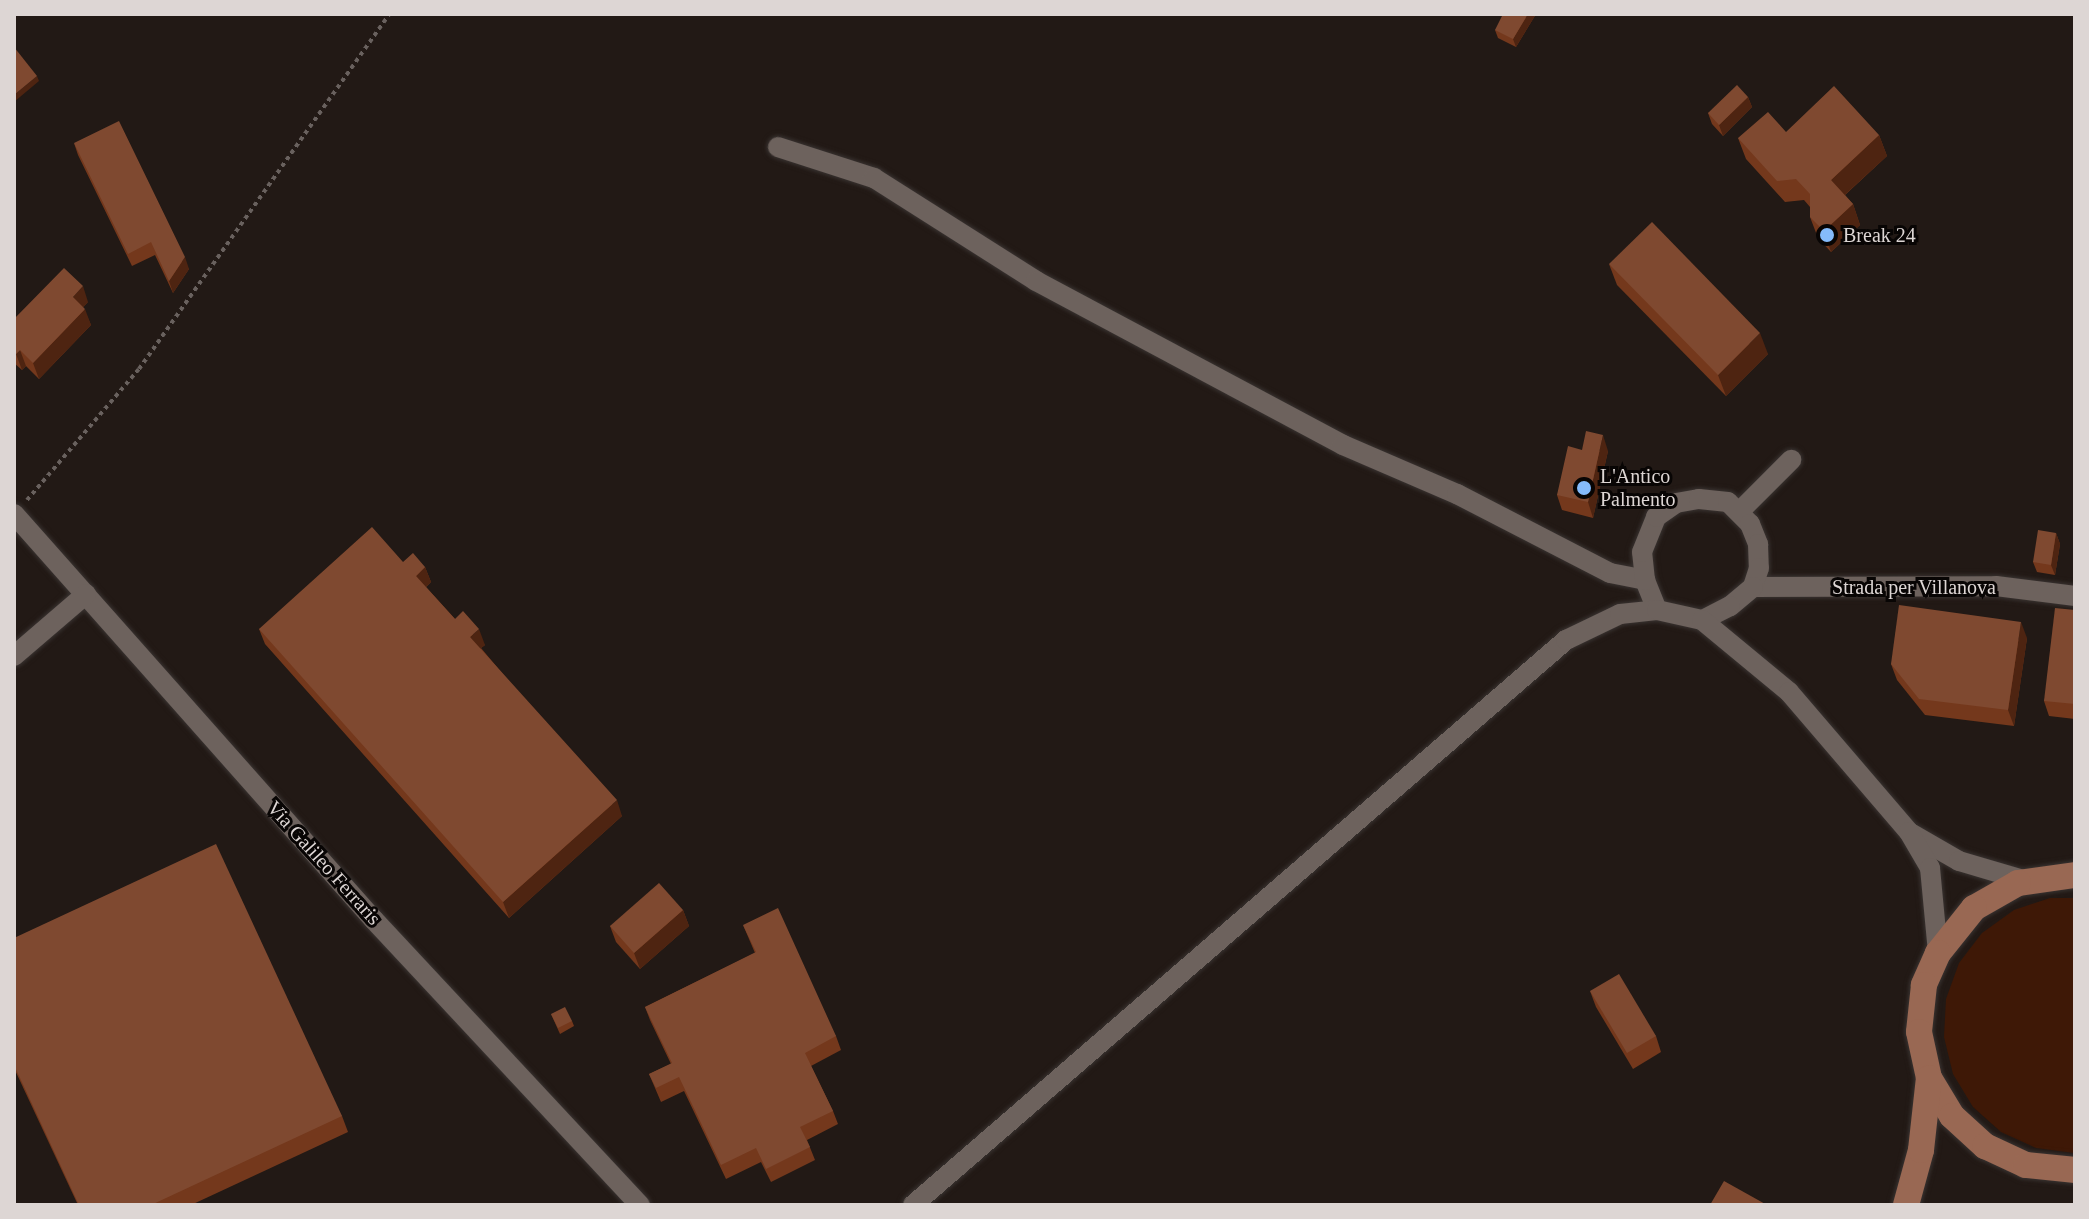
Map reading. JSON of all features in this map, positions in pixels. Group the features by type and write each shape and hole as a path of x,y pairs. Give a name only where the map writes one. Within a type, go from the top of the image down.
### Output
{"main road":[{"path":"1906,1205 1921,1150 1929,1078 1919,1032 1924,985 1942,943 1974,908 2027,881 2072,874"},
{"path":"1929,1078 1952,1116 1985,1146 2026,1165 2074,1171"}],"street":[{"path":"778,147 874,178 1036,281 1343,445 1457,494 1610,573 1645,580"},
{"path":"1739,512 1791,460"},
{"path":"1657,610 1645,580 1642,552 1656,517 1676,503 1699,499 1728,502 1750,524 1758,544 1759,568 1753,587 1730,606 1702,620"},
{"name":"Via Galileo Ferraris","path":"14,514 374,920 640,1205"},
{"name":"Strada per Villanova","path":"1753,587 1996,586 2075,596"},
{"path":"14,656 86,594"},
{"path":"913,1205 1566,640 1620,614 1657,610 1702,620 1789,692 1909,832 1930,868 1938,953"},
{"path":"1909,832 1959,861 2027,881"}],"path":[{"path":"14,514 139,369 389,14"}],"shaded area":[{"path":"2050,898 2075,898 2074,1153 2036,1148 2001,1132 1973,1107 1953,1074 1944,1037 1946,999 1959,963 1982,933 2014,910"}],"building":[{"path":"1503,14 1528,14 1513,39 1495,30"},
{"path":"14,47 37,76 14,95"},
{"path":"1737,85 1748,97 1719,125 1708,113"},
{"path":"1834,86 1879,135 1831,180 1853,204 1824,231 1810,217 1810,194 1796,179 1777,181 1738,138 1768,112 1786,132"},
{"path":"119,121 185,257 169,281 151,242 128,254 74,143"},
{"path":"1652,222 1760,333 1718,375 1609,264"},
{"path":"64,268 83,286 73,297 85,309 33,363 20,350 16,354 14,352 14,319"},
{"path":"1586,431 1603,435 1588,502 1557,495 1568,446 1582,450"},
{"path":"372,527 403,562 413,553 425,567 416,576 455,619 463,611 479,629 470,637 617,800 503,902 259,629"},
{"path":"2038,530 2056,533 2051,565 2033,562"},
{"path":"1899,605 2021,622 2008,710 1919,699 1891,664"},
{"path":"2055,608 2075,610 2075,704 2044,701"},
{"path":"216,844 342,1116 151,1205 79,1205 14,1065 14,938"},
{"path":"659,883 683,910 634,953 610,926"},
{"path":"778,908 836,1036 805,1053 833,1111 800,1127 810,1147 766,1169 756,1148 721,1165 679,1077 656,1088 649,1074 672,1063 645,1007 756,952 743,925"},
{"path":"1619,974 1656,1036 1627,1053 1590,991"},
{"path":"565,1007 572,1021 558,1028 551,1014"},
{"path":"1724,1181 1767,1205 1710,1205"}],"place":[{"name":"Break 24","path":"1827,235"},
{"name":"L'Antico Palmento","path":"1584,488"}]}
